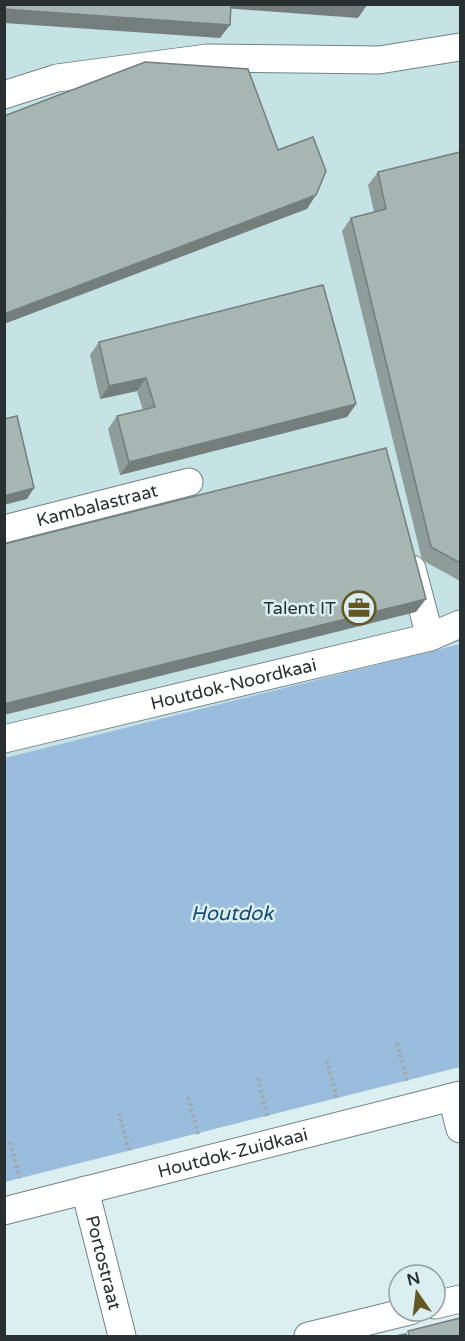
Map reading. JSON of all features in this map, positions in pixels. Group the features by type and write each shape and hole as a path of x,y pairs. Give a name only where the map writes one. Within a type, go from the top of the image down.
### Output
{"street":[{"path":"4,95 57,78 207,58 379,60 460,47"},
{"name":"Kambalastraat","path":"4,529 189,482"},
{"path":"404,542 430,637"},
{"name":"Houtdok-Noordkaai","path":"4,739 430,637 460,624"},
{"path":"456,1096 460,1129"},
{"name":"Houtdok-Zuidkaai","path":"4,1211 456,1096"},
{"name":"Portostraat","path":"85,1190 122,1336"},
{"path":"308,1336 387,1317"}],"path":[{"path":"397,1043 406,1081"},
{"path":"327,1060 337,1099"},
{"path":"258,1078 267,1116"},
{"path":"188,1097 198,1134"},
{"path":"119,1113 129,1150"},
{"path":"10,1142 20,1178"}],"shaded area":[{"path":"5,5 460,5 460,644 5,758"}],"water":[{"name":"Houtdok","path":"460,644 460,1067 5,1182 5,758"}],"building":[{"path":"4,4 231,4 230,25 4,9"},
{"path":"145,62 248,69 278,150 313,137 326,171 316,195 4,314 4,215 6,214 4,211 4,116"},
{"path":"460,152 460,563 431,547 351,218 386,209 378,172"},
{"path":"323,285 356,404 129,462 117,416 155,407 146,378 109,386 99,342"},
{"path":"17,416 34,488 4,496 4,419"},
{"path":"386,448 426,599 4,704 4,544"},
{"path":"460,1318 460,1336 409,1336 408,1331"}],"place":[{"name":"Talent IT","path":"359,608"}]}
